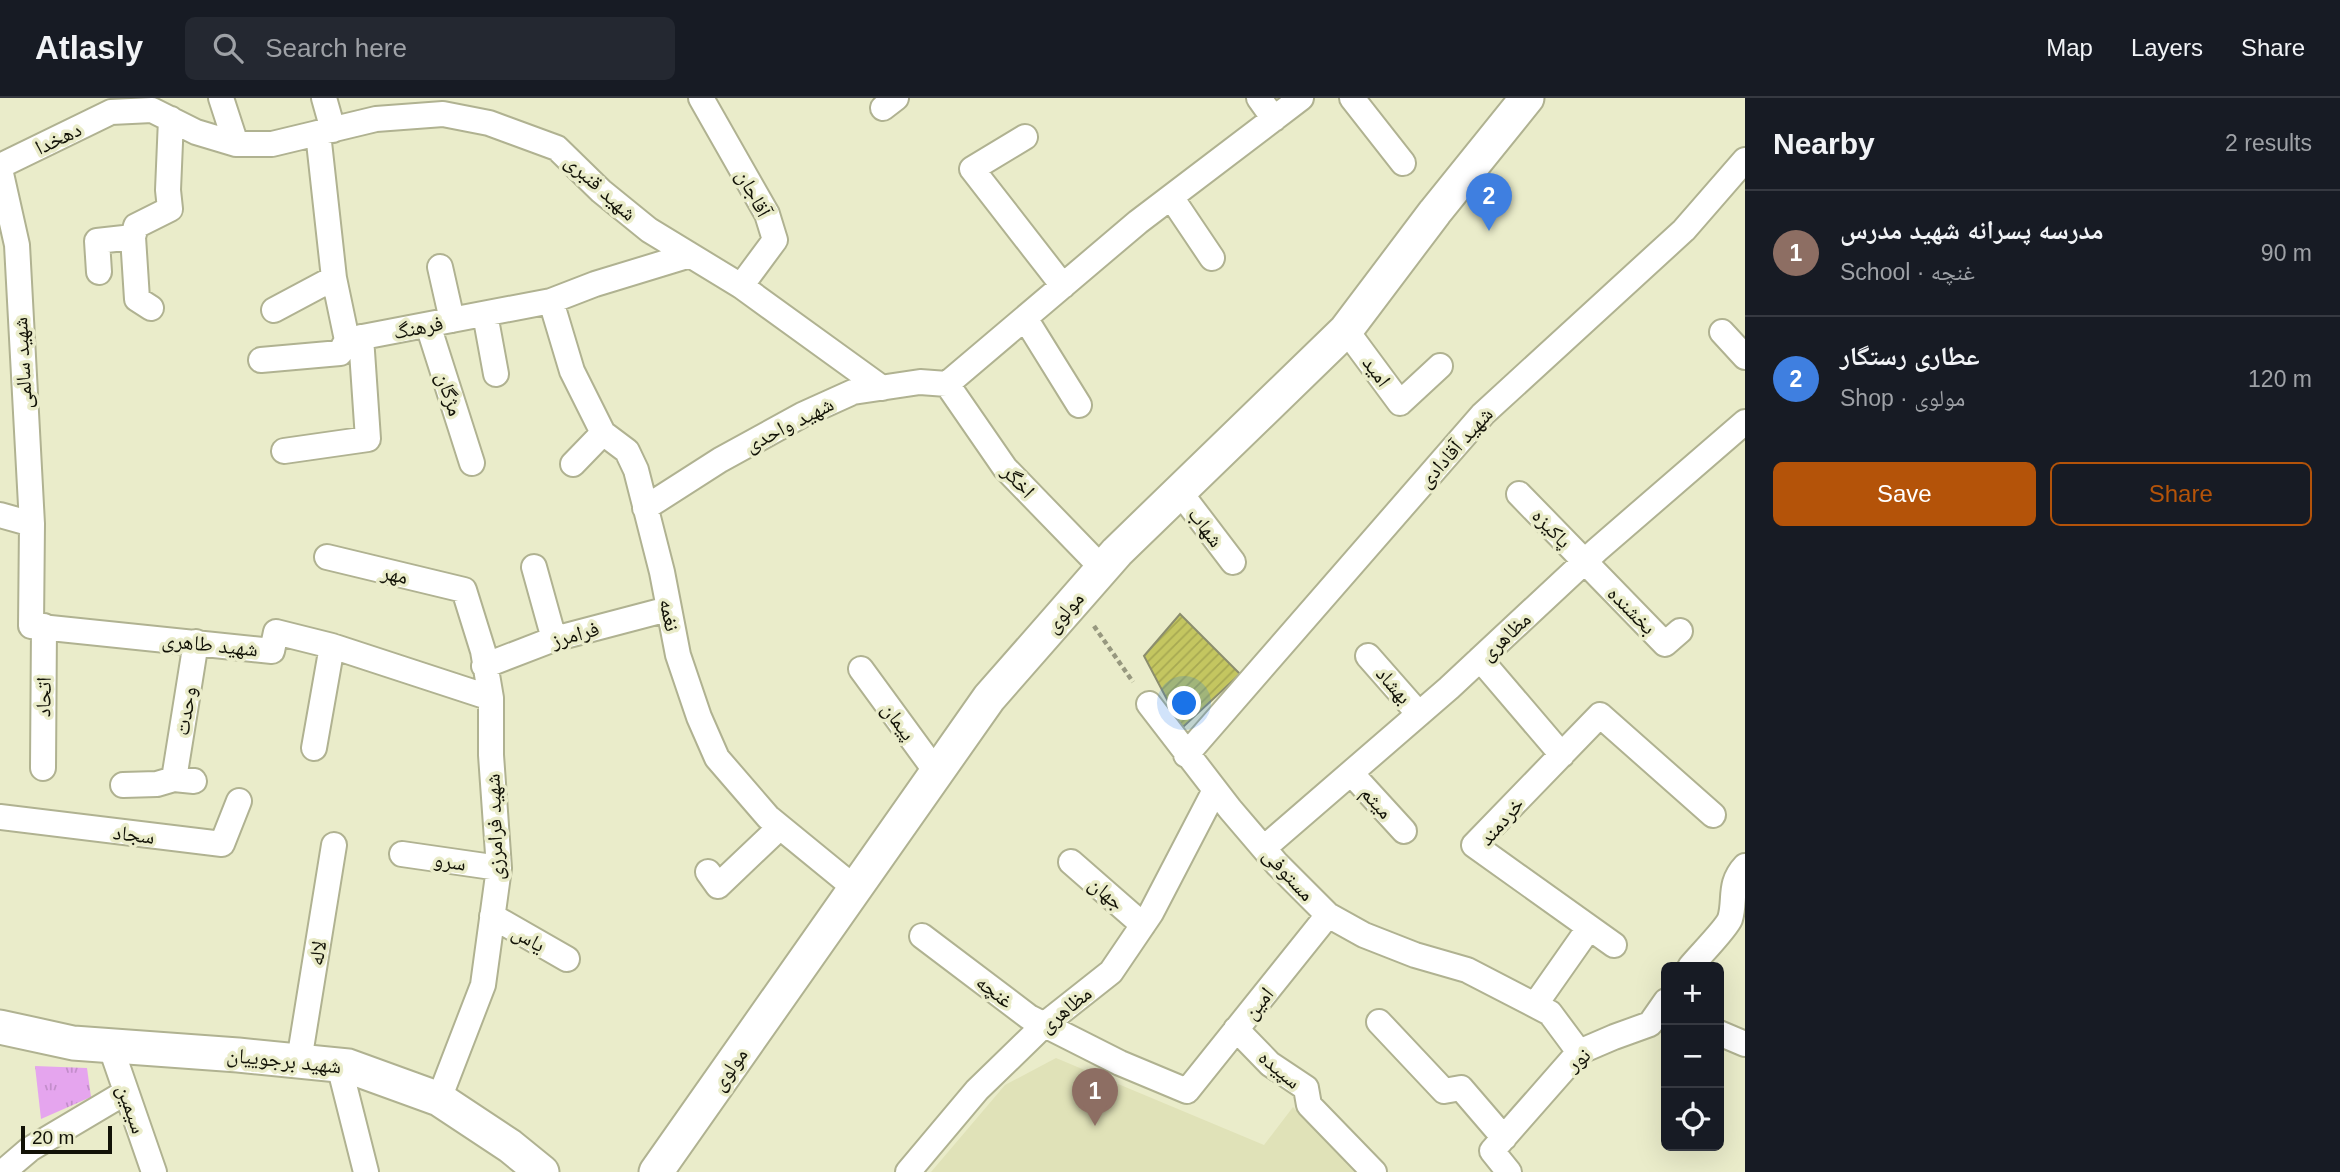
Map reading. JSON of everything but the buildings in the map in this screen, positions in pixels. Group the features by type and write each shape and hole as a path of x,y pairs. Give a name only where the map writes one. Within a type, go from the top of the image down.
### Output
{"main road":[{"name":"مولوی","path":"656,1172 989,698 1102,568 1346,330 1435,212 1527,98"},
{"name":"شهید برجوییان","path":"0,1027 73,1043 348,1066 439,1099 510,1146 542,1172"}],"street":[{"path":"221,98 236,144"},
{"path":"284,452 368,439 354,339 334,278 324,98"},
{"name":"آقاجان","path":"701,98 767,214 775,240 741,286"},
{"path":"1259,98 1273,119"},
{"path":"947,384 1171,197 1301,98"},
{"path":"1352,98 1403,163"},
{"name":"دهخدا","path":"0,168 111,112 152,110 196,132 236,144"},
{"name":"شهید قنبری","path":"236,144 272,144 376,119 443,114 489,123 557,148 601,191 649,230 741,286 882,388"},
{"path":"151,308 137,299 133,237 136,226 170,209 168,190 171,119"},
{"path":"1025,137 972,169 1063,286"},
{"name":"شهید آقادادی","path":"1186,755 1483,414 1684,229 1745,160"},
{"name":"شهید سالمی","path":"0,168 17,245 38,626"},
{"path":"1171,197 1212,258"},
{"path":"99,272 97,241 133,237"},
{"name":"فرهنگ","path":"261,360 340,353 354,339 551,301 595,284 690,255"},
{"name":"مژگان","path":"440,267 440,323 472,463"},
{"path":"274,310 334,278"},
{"name":"نغمه","path":"551,301 572,372 603,433 627,451 635,470 662,572 678,655 699,717 717,758 768,817 856,889"},
{"path":"485,314 496,374"},
{"path":"1025,318 1079,405"},
{"name":"امید","path":"1346,330 1400,403 1440,366"},
{"path":"1722,332 1745,357"},
{"name":"شهید واحدی","path":"645,508 720,460 802,415 853,392 920,382 947,384"},
{"name":"اخگر","path":"947,384 1005,468 1102,568"},
{"name":"مظاهری","path":"1264,848 1419,714 1584,562 1745,422"},
{"path":"573,464 603,433"},
{"name":"شهاب","path":"1179,491 1233,562"},
{"name":"پاکیزه","path":"1519,494 1584,562"},
{"path":"0,515 32,524"},
{"name":"مهر","path":"327,557 464,590"},
{"name":"بخشنده","path":"1584,562 1665,644 1680,631"},
{"path":"534,567 554,639"},
{"name":"شهید فرامرزی","path":"439,1099 483,985 499,869 491,755 491,698 483,651 464,590"},
{"name":"فرامرز","path":"484,666 554,639 668,609"},
{"name":"شهید طاهری","path":"38,626 272,651 276,632 332,646 491,698"},
{"name":"اتحاد","path":"38,626 43,768"},
{"name":"وحدت","path":"123,785 156,785 184,780 196,642"},
{"path":"314,748 332,646"},
{"name":"بهشاد","path":"1368,656 1419,714"},
{"path":"1480,659 1562,755"},
{"name":"پیمان","path":"861,669 937,773"},
{"name":"مستوفی","path":"1149,704 1186,755 1264,848 1328,915 1364,935 1415,955 1467,970 1550,1013 1579,1052"},
{"name":"خردمند","path":"1614,945 1474,845 1600,715 1713,815"},
{"name":"میثم","path":"1351,773 1404,831"},
{"name":"مظاهری","path":"908,1172 977,1090 1044,1025 1111,972 1143,925 1215,790"},
{"name":"سجاد","path":"0,817 222,844 239,801"},
{"path":"708,872 718,886 780,827"},
{"name":"لاله","path":"299,1061 334,845"},
{"name":"سرو","path":"402,854 499,869"},
{"name":"جهان","path":"1071,862 1143,925"},
{"path":"1694,962 1730,920 1738,874 1745,866"},
{"name":"امین","path":"1187,1091 1328,915"},
{"name":"یاس","path":"492,916 567,959"},
{"path":"1535,1005 1589,928"},
{"name":"غنچه","path":"922,936 1029,1017 1120,1063 1187,1091"},
{"name":"نور","path":"1498,1144 1579,1052 1650,1024 1661,1009"},
{"path":"1379,1021 1444,1091 1461,1088 1498,1144 1509,1172"},
{"name":"سپیده","path":"1237,1030 1270,1064 1306,1088 1309,1105 1374,1172"},
{"path":"1724,1035 1745,1044"},
{"name":"سیمین","path":"110,1045 153,1172"},
{"path":"339,1065 366,1172"},
{"path":"6,1171 30,1149 126,1092"}],"path":[{"path":"1076,599 1149,704"}],"shaded area":[{"path":"1056,1058 1264,1145 1293,1107 1355,1172 931,1172 1005,1085"}],"green space":[{"path":"35,1066 87,1068 91,1097 41,1119"}],"place":[{"name":"عطاری رستگار","path":"1489,231"},
{"name":"مدرسه پسرانه شهید مدرس","path":"1095,1126"}]}
